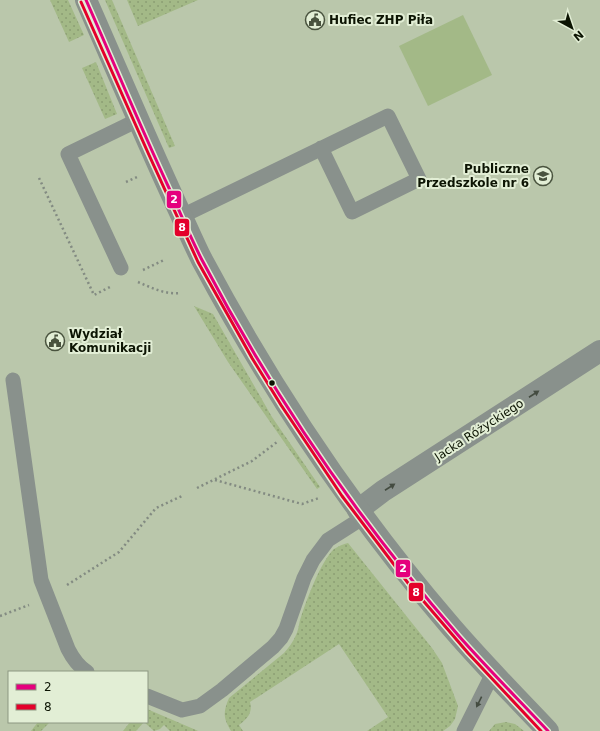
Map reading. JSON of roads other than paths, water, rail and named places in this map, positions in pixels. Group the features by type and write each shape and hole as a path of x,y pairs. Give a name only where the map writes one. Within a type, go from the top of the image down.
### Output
{"street":[{"path":"86,0 138,120 201,257 271,381 301,429 403,569 447,622 548,731"},
{"name":"Jacka Różyckiego","path":"361,513 383,491 600,351"}],"lane":[{"path":"182,216 321,148 388,116 419,179 352,212 321,148"},
{"path":"121,268 68,154 138,120"},
{"path":"14,380 41,580 73,658 80,667 86,671"},
{"path":"148,696 182,710 200,706 272,647 281,638 288,624 304,578 313,560 328,540 361,513"},
{"path":"464,731 493,673"}],"place":[{"name":"Hufiec ZHP Piła","path":"315,20"},
{"name":"Publiczne Przedszkole nr 6","path":"543,176"},
{"name":"Wydział Komunikacji","path":"55,341"}]}
